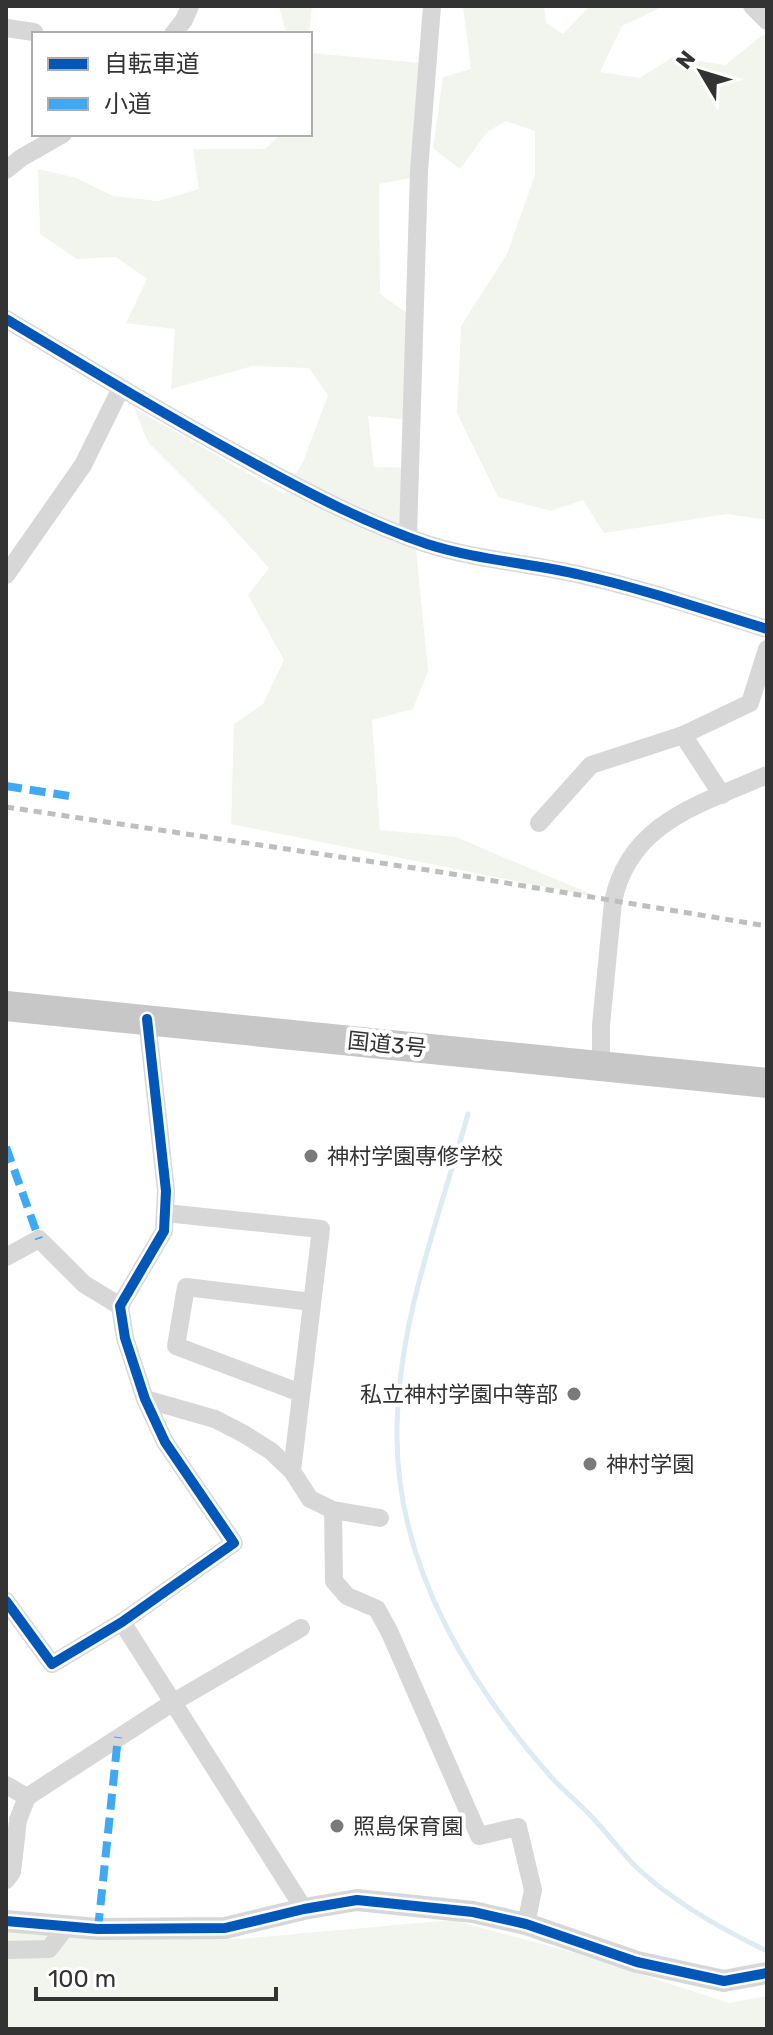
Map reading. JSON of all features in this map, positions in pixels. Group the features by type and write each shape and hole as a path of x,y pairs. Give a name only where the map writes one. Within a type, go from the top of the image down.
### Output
{"highway":[{"name":"国道3号","path":"6,1006 767,1083"}],"street":[{"path":"175,32 190,6"},
{"path":"408,536 419,171 432,6"},
{"path":"752,6 767,21"},
{"path":"6,28 34,32"},
{"path":"6,170 60,136"},
{"path":"6,319 193,431 311,494 408,536 492,560 578,574 646,591 767,629"},
{"path":"6,575 83,465 121,388"},
{"path":"539,823 591,765 683,735 750,703 767,649"},
{"path":"683,735 722,795"},
{"path":"601,1065 601,1025 613,902 621,875 651,832 687,811 767,775"},
{"path":"6,1601 52,1664 122,1622 234,1543 165,1442 145,1399 125,1338 120,1306 164,1231 166,1191 147,1019"},
{"path":"165,1213 321,1229 292,1471"},
{"path":"6,1257 39,1239 84,1284 120,1306"},
{"path":"301,1393 176,1346 186,1287 312,1302"},
{"path":"145,1399 215,1419 271,1451 292,1471 310,1499 333,1510 380,1518"},
{"path":"333,1510 334,1581 347,1596 377,1609 479,1836 518,1827 533,1890 526,1924"},
{"path":"122,1622 304,1909"},
{"path":"6,1880 12,1872 18,1820 27,1797 172,1703 301,1628"},
{"path":"6,1785 27,1797"},
{"path":"6,1921 66,1927 225,1928 357,1900 473,1912 526,1924 637,1962 724,1981 767,1973"},
{"path":"6,1950 49,1949 66,1927"}],"shaded area":[{"path":"279,6 312,6 309,32 286,32"},
{"path":"463,6 544,6 546,23 563,34 590,6 664,6 622,26 600,72 640,78 673,57 725,65 764,34 767,38 767,520 727,514 604,533 583,500 551,511 498,497 457,413 461,326 507,254 535,175 535,131 506,121 487,132 460,169 433,148 443,77 471,69"},
{"path":"312,53 420,63 416,177 379,184 380,294 408,314 409,420 368,416 374,467 408,468 428,671 413,709 372,720 380,830 456,837 600,898 231,824 234,724 263,704 284,660 248,595 269,568 148,442 134,408 284,494 303,462 328,395 309,368 252,366 171,389 175,329 126,323 147,279 116,257 77,259 40,234 38,169 76,178 113,196 158,201 199,189 193,149 265,149 279,136 312,136"},
{"path":"452,1920 575,1953 729,2003 767,1996 767,2029 6,2029 6,1927 239,1939"}],"waterway":[{"path":"468,1114 411,1314 399,1396 397,1438 401,1486 410,1533 424,1578 466,1663 492,1703 552,1778 650,1879 698,1914 767,1951"}],"railway":[{"path":"6,807 434,871 767,926"}],"marked path":[{"path":"6,786 69,796"},
{"path":"6,1147 39,1239"},
{"path":"98,1929 118,1737"}],"cycle path":[{"path":"6,319 225,448 319,498 383,527 427,544 628,587 767,629"},
{"path":"6,1601 52,1664 122,1622 234,1543 165,1442 145,1399 125,1338 120,1306 164,1231 166,1191 147,1019"},
{"path":"6,1921 98,1929 225,1928 357,1900 473,1912 526,1924 637,1962 724,1981 767,1973"}],"place":[{"name":"神村学園専修学校","path":"311,1156"},
{"name":"私立神村学園中等部","path":"574,1394"},
{"name":"神村学園","path":"590,1464"},
{"name":"照島保育園","path":"337,1826"}]}
